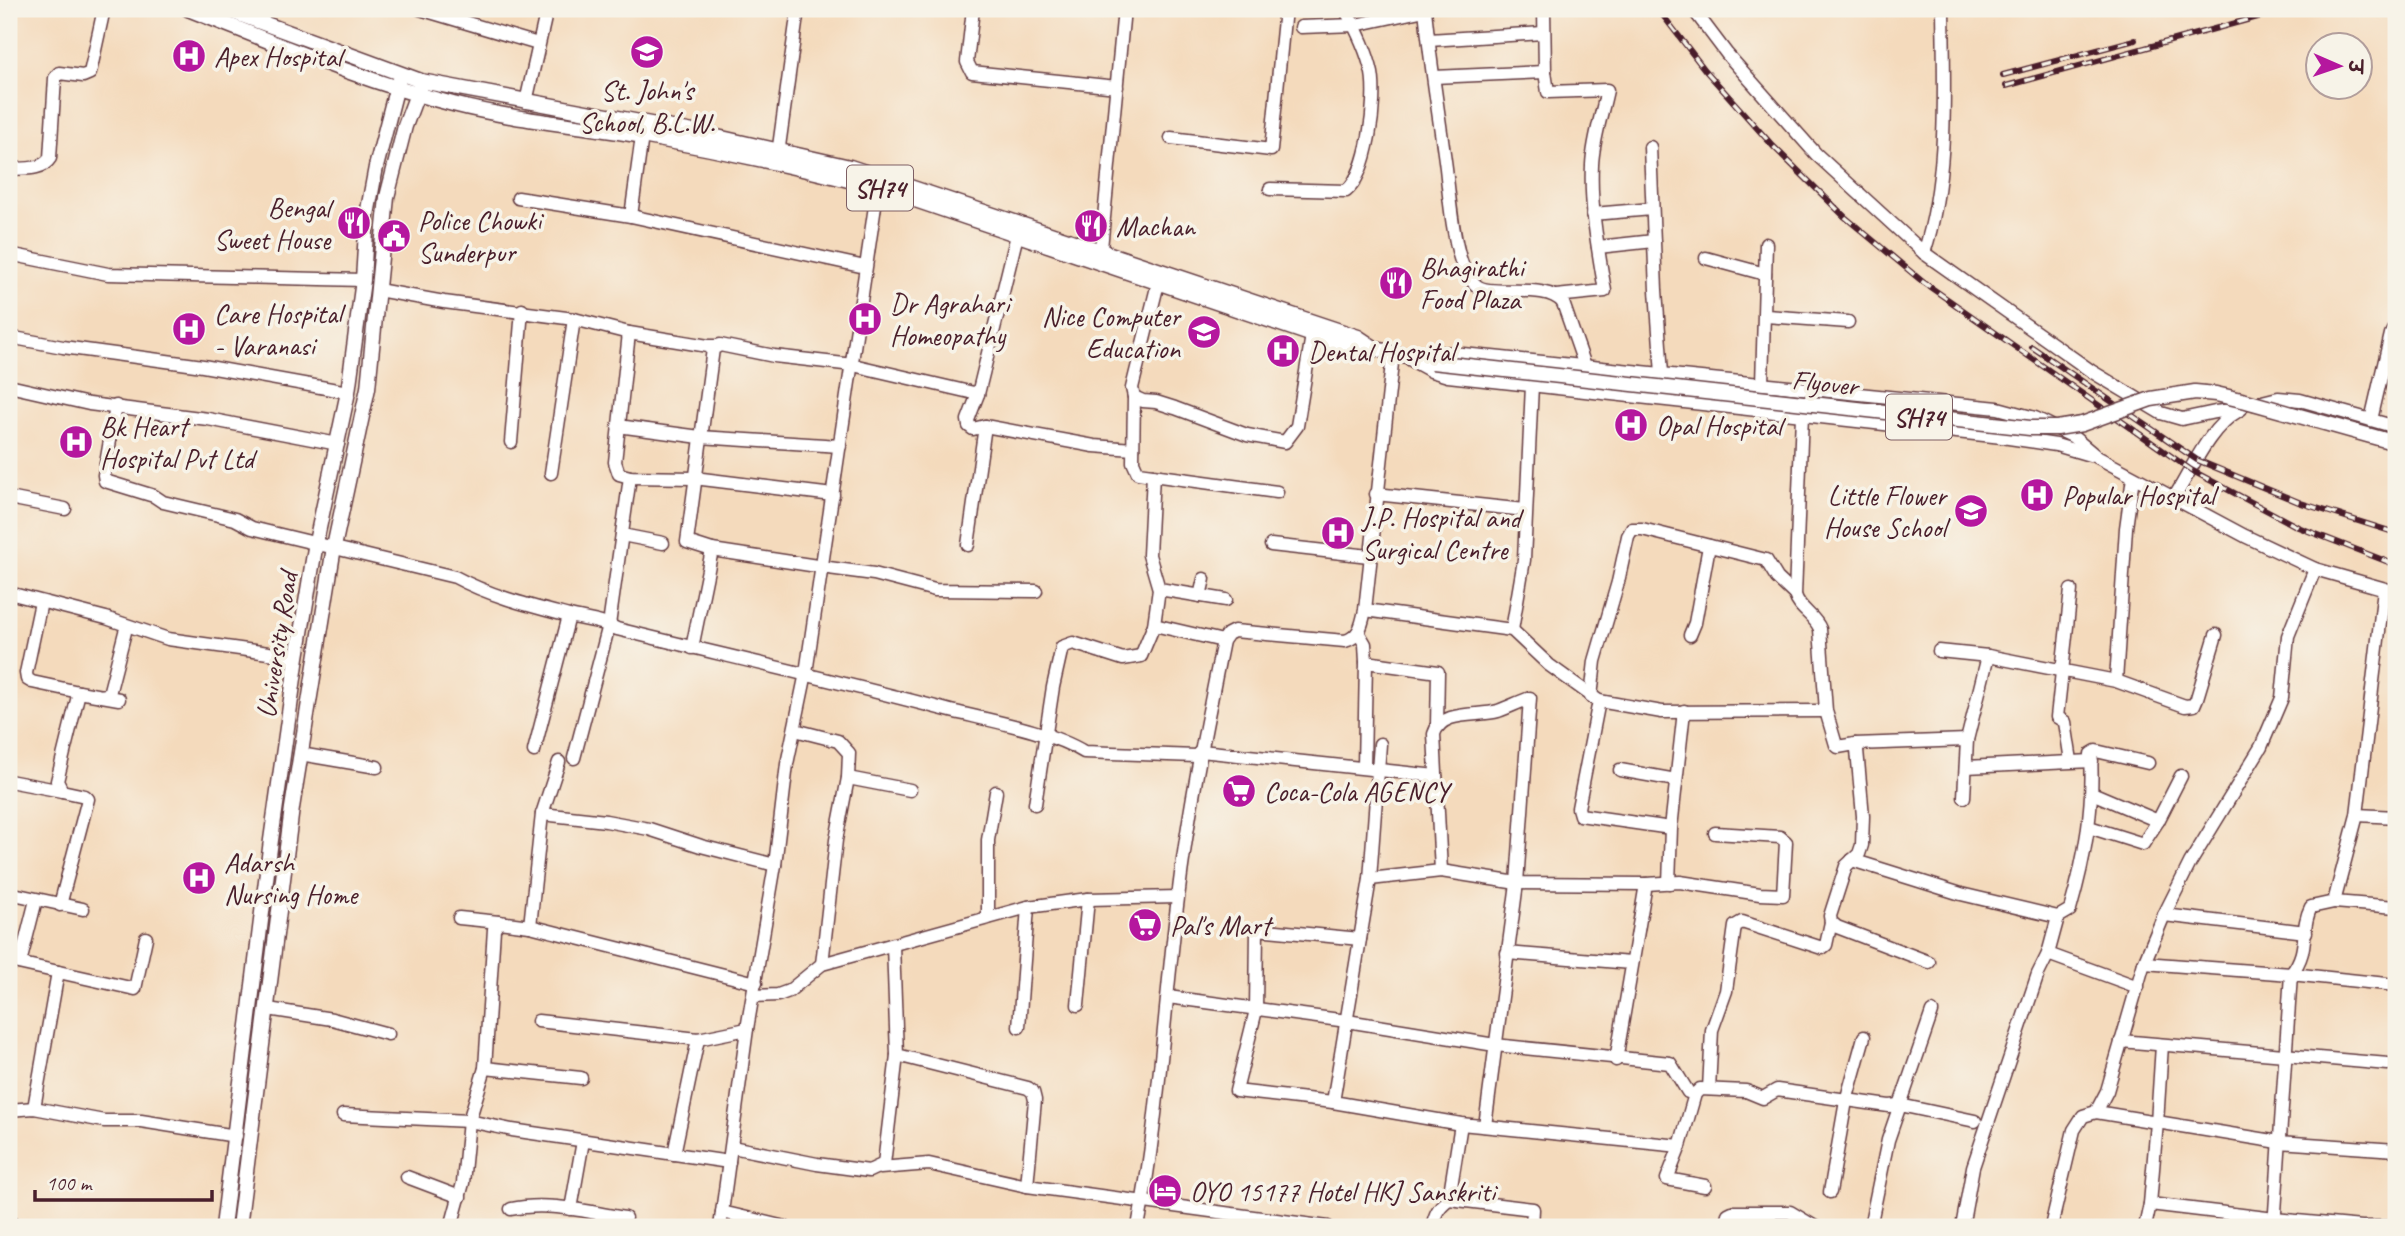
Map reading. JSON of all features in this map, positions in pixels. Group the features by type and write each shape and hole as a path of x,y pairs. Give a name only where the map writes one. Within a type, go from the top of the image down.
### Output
{"main road":[{"name":"SH74","path":"188,9 369,80 398,81 496,113 778,157"},
{"name":"SH74","path":"225,9 251,13 377,66 398,81"},
{"name":"University Road","path":"223,1227 297,657 316,542 348,392 363,280 367,215 398,81"},
{"name":"SH74","path":"419,88 526,102 691,132 778,157 878,181 1101,258 1158,283 1312,335 1357,350 1376,349 1399,355"},
{"path":"239,1227 300,754 334,547 368,388 387,197 405,126 419,88"},
{"path":"389,119 405,126"},
{"name":"SH74","path":"878,181 1017,234 1358,337 1376,349"},
{"name":"Flyover","path":"1399,355 1432,362 2030,428 2082,424 2151,399 2195,392 2236,398 2396,443"},
{"path":"290,713 306,716"}],"street":[{"path":"9,169 40,167 50,158 55,78 59,73 83,76 90,73 104,9"},
{"path":"420,9 538,44"},
{"path":"526,102 547,9"},
{"path":"778,157 798,9"},
{"path":"973,9 967,62 972,72 1117,87"},
{"path":"1101,258 1124,9"},
{"path":"1171,138 1271,150 1285,9"},
{"path":"1270,188 1346,191 1355,183 1363,167 1374,95 1372,72 1355,26 1345,9"},
{"path":"1301,27 1355,26 1425,9 1450,200 1462,262 1469,278 1479,288 1489,290 1515,290 1556,296 1605,291 1593,214 1592,162 1607,90 1548,92 1543,33 1544,9"},
{"path":"1693,9 1727,54 1816,154 1924,253 2091,371 2161,413 2182,419 2241,410"},
{"path":"1924,253 1932,228 1942,148 1943,9"},
{"path":"1429,40 1543,33"},
{"path":"1434,77 1545,72"},
{"path":"631,216 642,136"},
{"path":"1650,147 1662,374"},
{"path":"720,1227 747,1029 775,865 788,764 806,673 819,566 853,365 878,181"},
{"path":"518,198 631,216 865,267"},
{"path":"1593,214 1653,209"},
{"path":"1017,234 978,394 968,420 969,426 973,429 985,426 1094,446 1133,449"},
{"path":"1598,247 1654,241"},
{"path":"1762,384 1766,244"},
{"path":"9,254 108,274 363,280"},
{"path":"1706,257 1765,274"},
{"path":"1158,283 1132,388 1133,461 1138,472 1277,492"},
{"path":"378,290 444,303 522,310 574,319 629,333 708,346 720,345 774,356 853,365 978,394"},
{"path":"1556,296 1563,303 1585,366"},
{"path":"511,442 522,310"},
{"path":"1766,316 1847,322"},
{"path":"551,473 574,319"},
{"path":"2371,420 2391,334 2396,324"},
{"path":"629,333 618,426 616,469 619,474 630,477 694,478 833,495"},
{"path":"1134,397 1175,408 1247,435 1285,442 1297,426 1312,335"},
{"path":"9,337 203,366 348,392"},
{"path":"715,346 694,478 687,542 712,550 874,574 934,590 1036,591"},
{"path":"1399,355 1453,353 1998,408 2035,418 2072,436 2097,457 2133,477 2245,536 2315,569 2390,590 2357,815 2334,902"},
{"path":"1399,355 1430,371 1448,376 2002,437 2056,446 2097,457"},
{"path":"1138,1227 1168,997 1178,897 1201,751 1223,641 1234,631 1345,641 1352,639 1358,632 1365,610 1376,494 1399,355"},
{"path":"1512,630 1524,560 1532,385"},
{"path":"9,386 89,404 208,419 338,444"},
{"path":"2174,498 2211,436 2232,414 2264,401 2289,399 2396,427"},
{"path":"116,406 105,481 154,496 163,502 235,519 251,528 455,577 476,588 617,629 806,673 1069,743 1084,752 1196,756 1201,751"},
{"path":"1802,415 1795,595 1799,605 1818,623 1820,629 1826,711 1836,745 1967,740"},
{"path":"618,426 700,437 840,446"},
{"path":"968,545 985,426"},
{"path":"1035,804 1062,647 1073,643 1123,659 1142,656 1154,625 1159,589 1149,555 1153,475"},
{"path":"573,758 609,625 630,477"},
{"path":"2116,681 2126,528 2133,477"},
{"path":"1376,494 1525,510"},
{"path":"9,498 65,509"},
{"path":"1671,828 1580,815 1578,808 1595,699 1595,662 1618,583 1628,536 1632,529 1642,529 1766,560 1777,578 1795,595"},
{"path":"622,535 663,542"},
{"path":"1271,545 1369,556"},
{"path":"1690,635 1709,547"},
{"path":"692,648 712,550"},
{"path":"2096,1112 2107,1091 2144,963 2164,915 2190,863 2261,747 2282,698 2288,636 2315,569"},
{"path":"1200,596 1204,579"},
{"path":"1159,589 1226,600"},
{"path":"2071,590 2057,717 2066,722 2071,761"},
{"path":"9,593 106,618 168,639 297,657"},
{"path":"41,602 27,679 119,699"},
{"path":"1365,610 1512,630 1549,665 1595,699 1662,712 1826,711"},
{"path":"534,751 569,616"},
{"path":"1154,625 1223,641"},
{"path":"101,696 109,694 125,632"},
{"path":"1358,632 1365,644 1366,662 1364,767"},
{"path":"1939,651 1988,656 2116,681 2185,706 2194,705 2216,635"},
{"path":"1964,797 1967,740 1988,656"},
{"path":"1366,662 1438,672 1437,725 1434,734 1441,870"},
{"path":"62,791 57,781 79,692"},
{"path":"1437,725 1447,719 1497,711 1530,698 1517,884 1485,1126"},
{"path":"1669,883 1671,828 1684,710"},
{"path":"795,730 838,741 849,753 848,778 835,840 822,964"},
{"path":"1333,1102 1370,878 1380,744"},
{"path":"1709,1089 1712,1030 1730,977 1735,926 1742,922 1822,948 1826,945 1831,911 1846,866 1861,849 1864,826 1859,754 1855,744"},
{"path":"1201,751 1436,776"},
{"path":"1852,860 1961,894 2058,917 2070,910 2090,827 2091,754 2096,751 2148,763"},
{"path":"300,754 377,766"},
{"path":"1966,767 2092,761"},
{"path":"530,926 542,814 559,762"},
{"path":"1620,769 1676,780"},
{"path":"2090,827 2143,844 2181,776"},
{"path":"848,778 910,790"},
{"path":"9,781 85,796 88,799 61,905"},
{"path":"988,918 988,840 996,792"},
{"path":"2092,793 2158,821"},
{"path":"542,814 638,826 775,865"},
{"path":"2357,815 2396,817"},
{"path":"1370,878 1441,870 1517,884 1680,882 1783,895 1786,842 1780,837 1715,833"},
{"path":"1616,1059 1646,884"},
{"path":"9,893 83,909"},
{"path":"459,918 530,926 778,995 789,991 822,964 1028,907 1087,899 1178,897"},
{"path":"1078,1005 1087,899"},
{"path":"36,900 14,962 135,989 146,938"},
{"path":"2274,1223 2291,974 2300,963 2306,916 2311,907 2334,902 2396,907"},
{"path":"1019,1027 1028,907"},
{"path":"2164,915 2306,932"},
{"path":"1962,1227 1973,1167 1986,1123 2038,974 2048,954 2058,917"},
{"path":"452,1227 460,1196 469,1121 485,1068 494,929 499,922"},
{"path":"1830,922 1929,962"},
{"path":"1360,939 1257,929 1256,1010 1236,1091 1333,1102 1461,1124 1680,1146"},
{"path":"880,1168 884,1164 897,1055 892,945"},
{"path":"1507,954 1631,963"},
{"path":"2048,954 2138,986"},
{"path":"2144,963 2396,985"},
{"path":"34,1108 58,972"},
{"path":"1168,997 1347,1021 1494,1045 1670,1063 1688,1092"},
{"path":"268,1009 331,1019 388,1034"},
{"path":"1871,1227 1888,1140 1932,1012"},
{"path":"538,1021 698,1039 747,1029"},
{"path":"1830,1192 1846,1101 1864,1037"},
{"path":"674,1154 698,1039"},
{"path":"2121,1041 2388,1064"},
{"path":"2145,1227 2150,1203 2162,1045"},
{"path":"897,1055 1028,1088 1032,1092 1035,1100 1027,1186"},
{"path":"485,1068 581,1078"},
{"path":"1705,1186 1667,1179 1695,1094 1700,1089 1746,1091 1763,1098 1777,1090 1846,1101 1852,1099 1889,1106 1899,1105 1975,1121"},
{"path":"9,1110 34,1108 104,1121 141,1121 236,1136"},
{"path":"2050,1227 2074,1130 2083,1116 2096,1112 2279,1142 2396,1150"},
{"path":"343,1115 469,1121 512,1130 729,1162"},
{"path":"1449,1199 1461,1124"},
{"path":"570,1209 583,1141"},
{"path":"732,1147 869,1171 929,1164 1027,1186 1328,1227"},
{"path":"407,1177 460,1196"},
{"path":"1432,1227 1435,1214 1449,1199 1533,1209 1532,1227"},
{"path":"2150,1203 2274,1223 2396,1227"},
{"path":"511,1209 527,1206 570,1209 625,1218"},
{"path":"722,1212 785,1227"},
{"path":"1725,1227 1728,1214 1732,1212 1790,1212 1815,1227"},
{"path":"9,1223 22,1227"}],"railway":[{"path":"1658,9 1705,70 1773,146 1845,217 1923,282 2191,470 2298,527 2396,565"},
{"path":"2006,86 2287,9"},
{"path":"2003,75 2135,40"},
{"path":"2032,347 2197,460 2301,503 2396,533"}],"place":[{"name":"St. John's School, B.L.W.","path":"647,52"},
{"name":"Apex Hospital","path":"189,56"},
{"name":"Bengal Sweet House","path":"354,223"},
{"name":"Machan","path":"1091,226"},
{"name":"Police Chowki Sunderpur","path":"394,236"},
{"name":"Bhagirathi Food Plaza","path":"1396,283"},
{"name":"Dr Agrahari Homeopathy","path":"865,319"},
{"name":"Care Hospital - Varanasi","path":"189,329"},
{"name":"Nice Computer Education","path":"1204,332"},
{"name":"Dental Hospital","path":"1283,351"},
{"name":"Opal Hospital","path":"1631,425"},
{"name":"Bk Heart Hospital Pvt Ltd","path":"76,442"},
{"name":"Popular Hospital","path":"2037,495"},
{"name":"Little Flower House School","path":"1971,511"},
{"name":"J.P. Hospital and Surgical Centre","path":"1338,533"},
{"name":"Coca-Cola AGENCY","path":"1239,791"},
{"name":"Adarsh Nursing Home","path":"199,878"},
{"name":"Pal's Mart","path":"1145,925"},
{"name":"OYO 15177 Hotel HKJ Sanskriti","path":"1165,1191"}]}
